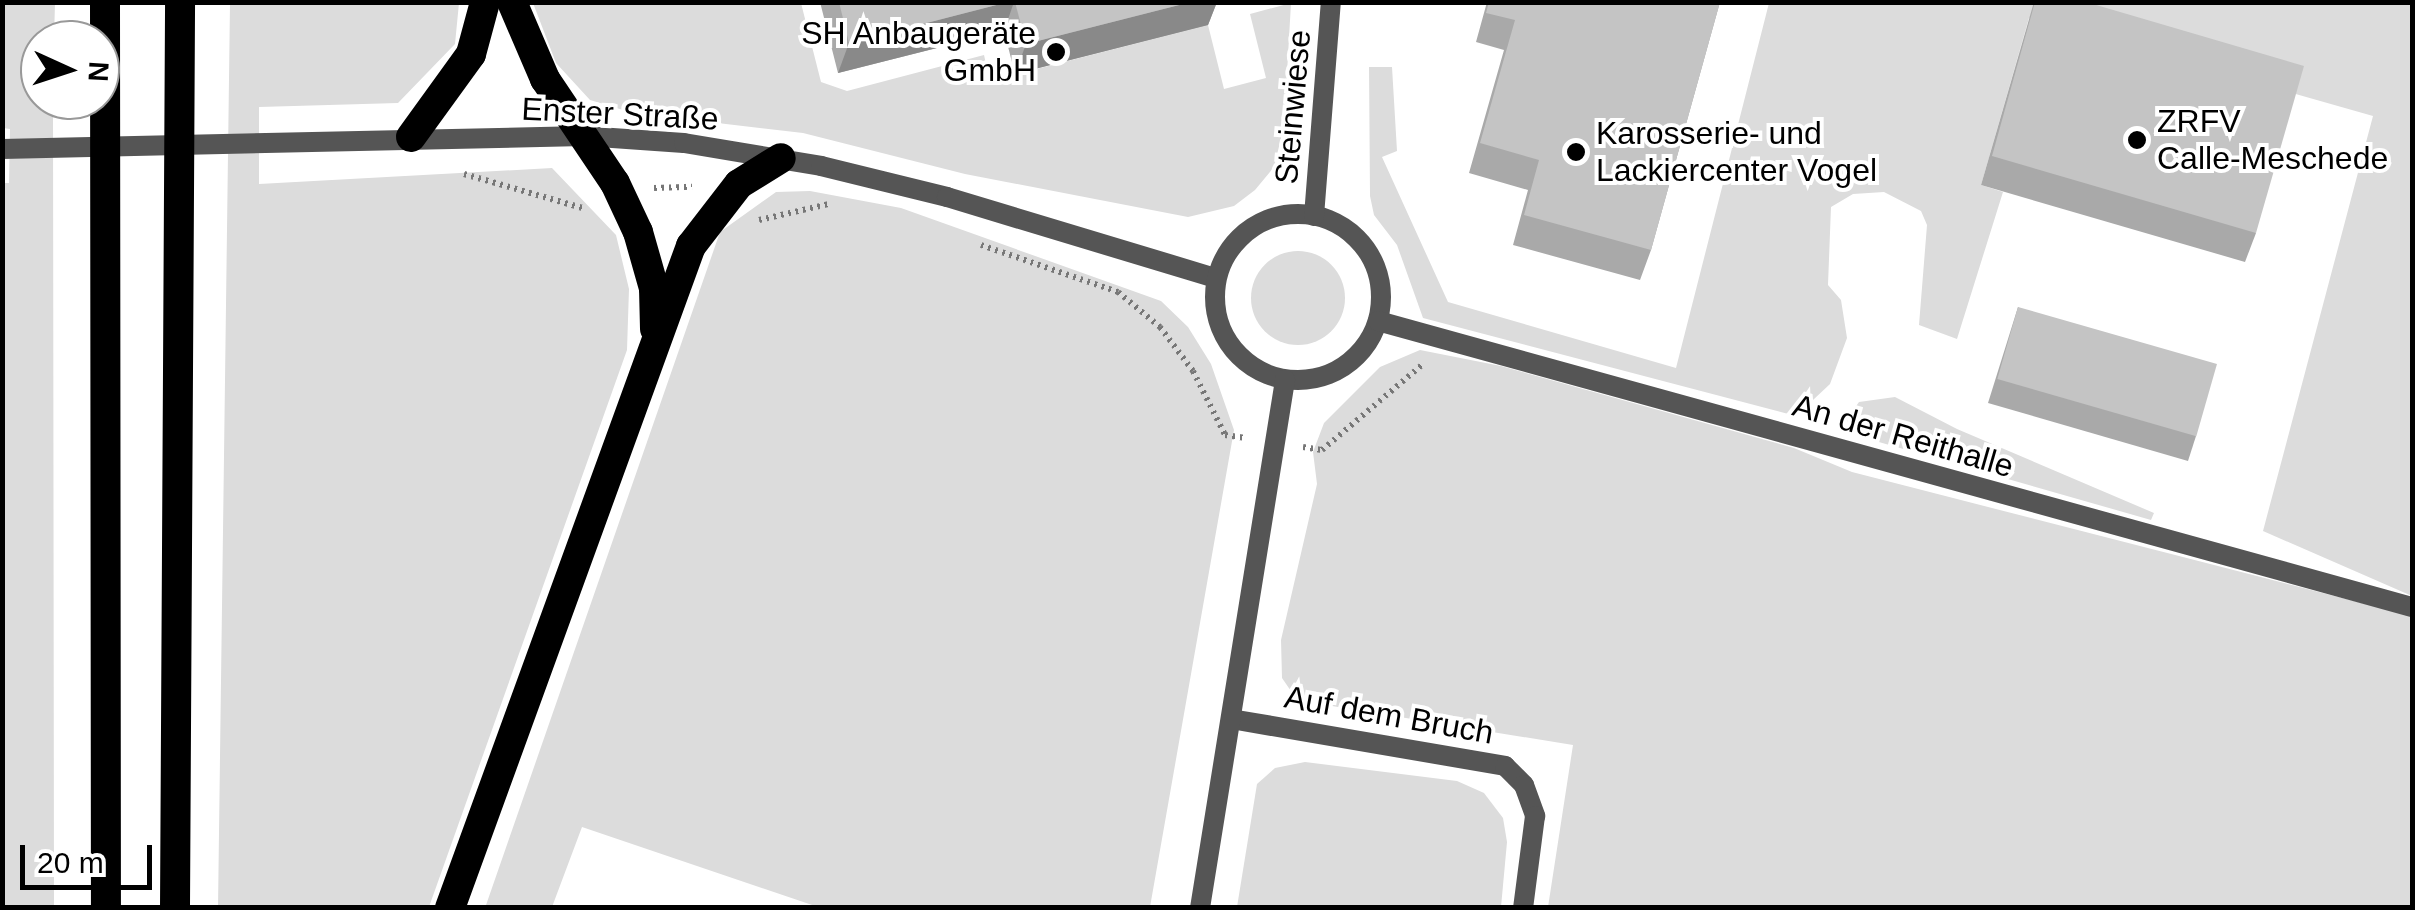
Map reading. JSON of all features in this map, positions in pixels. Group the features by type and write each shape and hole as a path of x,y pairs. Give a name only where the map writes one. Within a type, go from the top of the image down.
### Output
{"highway":[{"path":"106,2 102,255 106,908"},
{"path":"175,908 175,254 180,2"},
{"path":"411,138 471,54 485,2"},
{"path":"512,2 545,79 622,200 649,259 655,347"},
{"path":"450,908 691,246 722,200 781,158"}],"street":[{"name":"Steinwiese","path":"1314,216 1331,2"},
{"name":"Enster Straße","path":"2,149 584,136 781,158 946,197 1216,278"},
{"path":"1274,216 1314,216 1355,235 1373,258 1380,283 1378,320 1358,356 1336,372 1285,380 1239,356 1224,335 1215,307 1216,278 1228,251 1248,230 1274,216"},
{"name":"An der Reithalle","path":"1378,320 2412,607"},
{"path":"1200,908 1285,380"},
{"name":"Auf dem Bruch","path":"1231,719 1505,766 1524,785 1534,816 1524,908"}],"path":[{"path":"456,172 566,207 598,209 652,188 696,188 722,200 744,219 759,220 837,203"},
{"path":"968,240 1118,292 1160,327 1193,371 1225,435 1322,450 1451,341"}],"shaded area":[{"path":"3,3 55,3 55,20 20,20 20,120 53,120 54,907 3,907 2,183 9,183 10,129 3,128"},
{"path":"230,3 459,3 455,44 398,103 259,107 259,184 552,168 616,235 629,289 627,350 429,907 218,908"},
{"path":"533,3 801,3 821,82 847,91 984,55 990,81 1208,25 1224,89 1266,78 1250,14 1291,3 1284,126 1274,167 1255,190 1234,206 1188,217 965,174 803,133 633,113 590,100 556,63"},
{"path":"1769,3 2412,3 2412,596 2263,531 2373,116 2029,18 1981,185 2003,192 1957,339 1919,325 1927,225 1921,211 1884,192 1853,194 1831,207 1828,285 1841,300 1847,338 1830,384 1796,416 1423,318 1397,245 1374,215 1370,196 1369,67 1392,67 1397,151 1382,157 1448,302 1676,368"},
{"path":"810,191 901,208 1161,301 1188,327 1211,364 1234,430 1150,907 818,907 582,827 552,907 485,908 720,232 776,192"},
{"path":"1298,251 1316,255 1331,265 1341,280 1345,298 1341,316 1331,331 1316,341 1298,345 1280,341 1265,331 1255,316 1251,298 1255,280 1265,265 1280,255"},
{"path":"1420,350 1501,366 1794,448 1852,472 2412,616 2412,907 1548,907 1573,745 1332,706 1295,697 1282,678 1281,640 1317,484 1313,452 1324,423 1380,367"},
{"path":"1895,397 1957,429 2154,513 2151,520 1851,434 1847,419 1859,402"},
{"path":"1305,762 1457,781 1484,793 1503,818 1507,842 1501,907 1237,907 1257,784 1275,768"}],"building":[{"path":"839,2 1008,2 849,43"},
{"path":"1015,2 1191,2 1026,44"},
{"path":"1489,2 1720,2 1651,250 1524,215 1539,160 1480,143 1515,20 1486,13"},
{"name":"ZRFV Calle-Meschede","path":"2035,2 2086,2 2304,66 2256,233 1992,156"},
{"path":"2018,307 2217,364 2196,436 1997,379"}],"place":[{"name":"SH Anbaugeräte GmbH","path":"1056,52"},
{"name":"ZRFV Calle-Meschede","path":"2137,140"},
{"name":"Karosserie- und Lackiercenter Vogel","path":"1576,152"}]}
